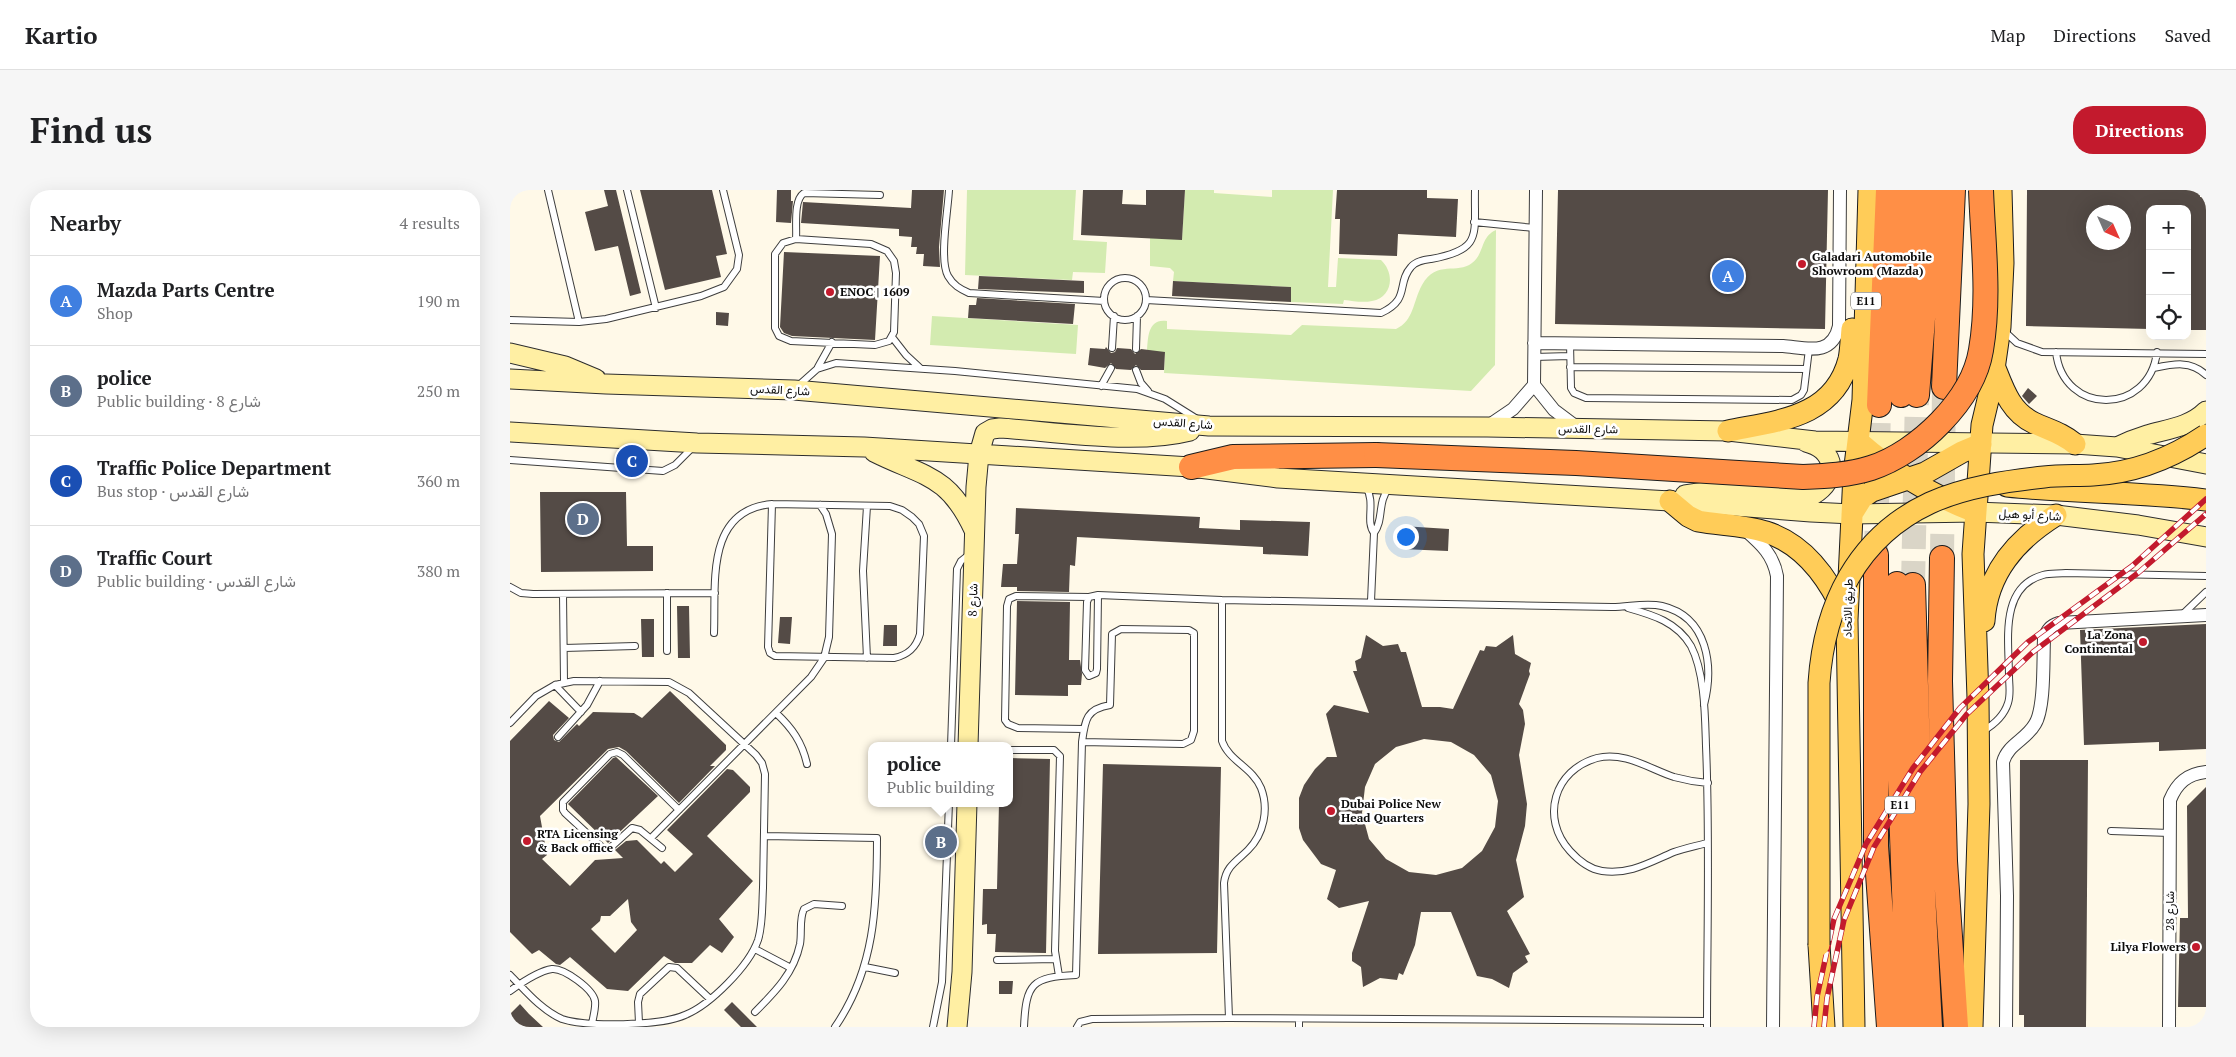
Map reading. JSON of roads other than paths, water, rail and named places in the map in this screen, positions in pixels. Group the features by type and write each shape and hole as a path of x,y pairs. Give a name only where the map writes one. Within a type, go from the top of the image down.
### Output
{"highway":[{"path":"1879,405 1888,190"},
{"path":"1911,190 1909,395 1931,190"},
{"path":"1944,387 1953,190"},
{"path":"1191,467 1233,456 1376,455 1576,463 1803,477 1838,475 1871,468 1902,453 1929,433 1951,410 1971,380 1981,352 1985,317 1981,190"},
{"path":"1876,555 1876,846 1890,1027"},
{"path":"1942,558 1940,681 1945,861 1956,1027"},
{"name":"E11","path":"1909,1027 1897,708 1905,584 1915,690 1930,1027"}],"main road":[{"path":"1728,432 1795,416 1810,410 1823,402 1843,377 1849,358 1859,231 1863,206 1869,190"},
{"name":"طريق الاتحاد","path":"1854,1027 1847,620 1852,514 1863,400 1869,190"},
{"path":"1972,1027 1979,804 1978,698 1973,554 1982,425 1994,368 2000,327 2003,263 2001,190"},
{"path":"510,353 565,366 606,384"},
{"path":"1994,368 2006,397 2018,412 2036,424 2056,430 2075,444"},
{"name":"شارع القدس","path":"510,378 606,384 794,390 1208,426 1487,427 1728,432 1801,441 1858,441"},
{"path":"2117,447 2191,422 2206,411"},
{"name":"شارع 8","path":"968,742 979,454 985,433 992,429 1160,437 1208,426"},
{"path":"510,432 697,443 864,447 979,454 1191,467 1278,478 1670,501 1852,514 1866,494 1908,480 1981,444"},
{"path":"1824,1027 1819,945 1818,683 1820,655 1827,625 1851,574 1867,551 1886,531 1907,515 1931,503 1982,487 2048,476 2118,473 2143,467 2171,457 2206,435"},
{"path":"1670,501 1691,493 1712,491 1812,496 1822,490 1828,482 1832,470 1830,460 1823,450 1815,444 1801,441"},
{"path":"1858,441 2075,444 2117,447 2206,464"},
{"path":"1858,441 1908,480 1941,498 1975,512"},
{"path":"864,447 940,483 958,500 975,542"},
{"path":"2178,459 2206,450"},
{"path":"1998,485 2065,491 2139,493 2206,500"},
{"path":"1670,501 1683,513 1698,521 1741,526 1780,537 1805,556 1825,580 1847,620"},
{"name":"شارع أبو هيل","path":"1852,514 1975,512 2056,516 2138,525 2206,536"},
{"path":"1978,698 1984,613 1990,589 2000,567 2015,547 2034,528 2056,516"},
{"path":"2138,525 2206,526"},
{"path":"957,1027 962,972 957,835 966,807"}],"street":[{"path":"1536,190 1534,385 1554,410 1580,429"},
{"path":"1534,343 1783,346 1809,349 1826,346 1837,334 1839,326 1840,190"},
{"path":"1487,427 1513,408 1534,385"},
{"path":"1741,526 1765,547 1771,556 1777,576 1773,1027"},
{"path":"2006,1027 2008,896 2003,762 2010,747 2028,734 2036,723 2041,710 2044,639 2047,631 2059,623 2206,615"},
{"name":"شارع 28","path":"2169,1027 2170,829 2168,810 2174,790 2188,776 2206,772"},
{"path":"2170,829 2180,794 2193,782 2206,778"}],"lane":[{"path":"548,190 579,322"},
{"path":"627,190 656,308"},
{"path":"510,320 579,322 620,317 717,291 724,287 734,276 739,255 723,190"},
{"path":"949,190 944,261 948,278 954,284 969,292 1104,301"},
{"path":"1146,300 1381,313 1398,300 1407,272 1416,262 1455,254 1466,247 1474,233 1475,190"},
{"path":"796,239 798,201 801,195 880,195"},
{"path":"1474,222 1536,228"},
{"path":"796,239 871,244 887,251 896,267 894,332 892,337 880,345 791,342 782,339 776,332 775,254 783,243 796,239"},
{"path":"1125,278 1138,282 1146,293 1146,300 1142,312 1126,320 1114,316 1106,307 1104,301 1107,288 1112,282 1125,278"},
{"path":"1112,348 1114,316"},
{"path":"1136,349 1137,316"},
{"path":"2000,327 2023,347 2042,352 2206,354"},
{"path":"892,337 906,355 920,368"},
{"path":"794,390 817,369 832,342"},
{"path":"1570,343 1570,382 1574,393 1586,398 1600,399 1792,400 1804,390 1809,349"},
{"path":"2056,352 2061,372 2068,383 2078,392 2089,398 2102,401 2128,396 2148,380 2154,368 2157,352"},
{"path":"1534,357 1570,356"},
{"path":"817,369 836,363 920,368 1137,389 1172,403 1208,426"},
{"path":"2154,368 2188,364 2200,369 2206,375"},
{"path":"1570,367 1806,369"},
{"path":"1101,386 1111,368"},
{"path":"1136,370 1141,383 1148,392"},
{"path":"510,460 663,471 675,466 697,443"},
{"path":"1362,482 1371,499 1370,523 1374,533"},
{"path":"1370,601 1374,533 1379,523 1382,499 1393,484"},
{"path":"714,633 718,554 724,532 731,522 744,511 760,505 772,504 890,506 902,510 919,524 924,536 925,546 918,642 902,656 867,658 775,656 768,650 772,504"},
{"path":"651,838 811,678 824,658 828,637 832,545 830,524 820,505"},
{"path":"867,506 862,571 867,658"},
{"path":"951,742 957,569 960,561 975,542"},
{"path":"1978,734 1998,721 2008,702 2009,618 2012,604 2019,591 2030,581 2042,575 2059,574 2206,576"},
{"path":"510,588 521,594 715,593"},
{"path":"2180,616 2206,592"},
{"path":"666,593 667,651"},
{"path":"563,594 564,682"},
{"path":"1088,597 1086,602 1085,670 1089,676 1096,673 1098,595"},
{"path":"1084,729 1018,728 1008,724 1005,720 1007,606 1009,599 1016,596 1088,597 1098,595 1222,600 1370,601 1624,607 1649,604 1673,610 1691,622 1703,640 1707,651 1709,683 1704,705"},
{"path":"1222,600 1222,741 1230,755 1255,777 1263,795 1265,814 1257,839 1225,873 1229,1018"},
{"path":"1076,1027 1080,1022 1092,1019 1229,1018 1707,1024 1708,783 1704,705 1696,659 1690,646 1674,626 1658,617 1624,607"},
{"path":"1024,1027 1025,1000 1031,988 1041,980 1076,975 1082,742 1086,718 1091,712 1110,704 1111,638 1114,631 1121,629 1189,630 1194,633 1194,731 1192,740 1183,744 1082,742"},
{"path":"564,648 635,646"},
{"path":"558,737 581,712 592,697 600,681"},
{"path":"510,722 536,696 555,684 564,682 662,681 676,684 689,692 759,759 764,768 761,925 754,949 740,969 710,999 695,1010 680,1017 627,1026 570,1022 551,1013 510,975"},
{"path":"555,684 581,712"},
{"path":"776,713 794,731 800,741 806,764"},
{"path":"1013,750 1050,749 1058,752 1060,756 1055,959 1059,976"},
{"path":"662,848 640,830 632,828 605,850 565,814 563,802 610,754 617,752 623,755 679,810"},
{"path":"1708,783 1674,777 1618,757 1598,758 1576,768 1562,783 1554,803 1553,814 1555,829 1567,848 1580,862 1600,870 1619,872 1640,868 1674,852 1708,843"},
{"path":"933,1027 942,982 957,835 950,807"},
{"path":"2111,830 2170,829"},
{"path":"764,836 877,838 875,904 865,967 852,999 835,1027"},
{"path":"755,1012 785,981 792,968 800,943 801,918 804,909 814,904 842,906"},
{"path":"754,949 792,968"},
{"path":"997,960 1055,959"},
{"path":"639,1023 638,1002 640,994 669,967 677,968 710,999"},
{"path":"865,967 895,973"},
{"path":"510,991 520,984 556,969 567,974 594,996 597,1025"},
{"path":"1299,1019 1299,1027"}],"tunnel":[{"path":"1942,558 1944,387"},
{"path":"1913,585 1917,395"},
{"path":"1876,555 1879,405"}],"railway":[{"path":"1814,1027 1817,997 1834,919 1866,844 1913,768 1960,708 2028,642 2132,566 2206,499"},
{"path":"1824,1027 1827,998 1844,920 1874,847 1920,772 1967,714 2033,652 2138,573 2206,514"}],"place":[{"name":"Galadari Automobile Showroom (Mazda)","path":"1802,264"},
{"name":"Mazda Parts Centre","path":"1728,276"},
{"name":"ENOC | 1609","path":"830,292"},
{"name":"Traffic Police Department","path":"632,461"},
{"name":"Traffic Court","path":"583,519"},
{"name":"La Zona Continental","path":"2143,642"},
{"name":"Dubai Police New Head Quarters","path":"1331,811"},
{"name":"RTA Licensing & Back office","path":"527,841"},
{"name":"police","path":"941,842"},
{"name":"Lilya Flowers","path":"2196,947"}]}
